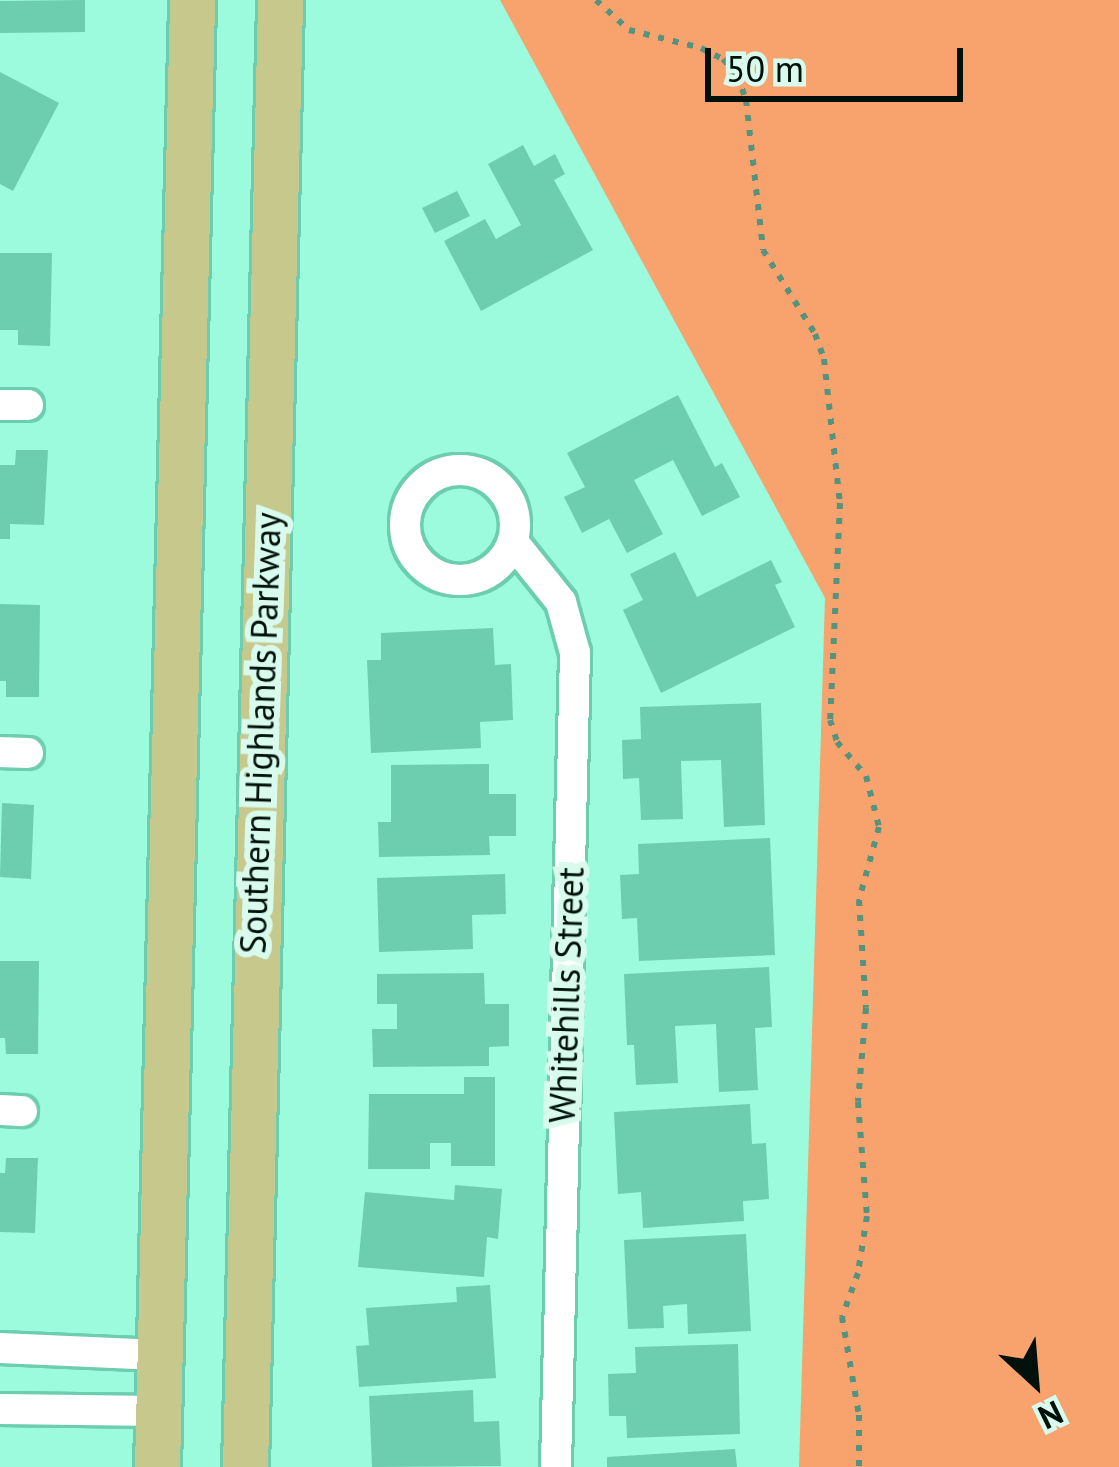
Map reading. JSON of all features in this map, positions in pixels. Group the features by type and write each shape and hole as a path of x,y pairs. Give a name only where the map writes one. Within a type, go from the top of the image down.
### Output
{"main road":[{"path":"157,1467 192,0"},
{"name":"Southern Highlands Parkway","path":"245,1467 280,0"}],"street":[{"name":"Whitehills Street","path":"513,542 561,602 575,653 556,1467"},
{"path":"0,1348 159,1355"},
{"path":"0,1409 158,1411"}],"path":[{"path":"596,0 629,30 701,48 723,59 737,75 746,100 763,250 775,278 815,334 824,359 840,503 830,720 837,742 866,776 879,826 859,900 866,1008 858,1102 867,1216 858,1274 842,1318 860,1415 859,1467"}],"shaded area":[{"path":"500,0 1119,0 1119,1467 799,1467 825,598"}],"building":[{"path":"85,0 85,32 0,33 0,1"},
{"path":"0,72 59,103 13,191 0,184"},
{"path":"523,145 534,166 555,154 565,174 554,180 593,250 481,311 444,241 485,219 496,239 521,225 488,164"},
{"path":"457,191 470,216 435,233 422,208"},
{"path":"0,253 52,253 50,346 18,345 18,330 0,330"},
{"path":"678,395 715,467 722,463 740,497 702,516 673,460 634,480 663,534 627,553 609,519 582,533 564,497 585,487 567,453"},
{"path":"16,450 48,450 44,525 10,524 10,539 0,539 0,465 15,465"},
{"path":"675,552 697,597 771,560 782,582 775,585 795,627 661,693 623,610 643,600 630,574"},
{"path":"0,604 40,605 39,697 6,697 6,681 0,681"},
{"path":"493,628 495,665 511,664 513,720 480,722 481,748 371,753 367,660 381,660 381,633"},
{"path":"761,703 765,825 724,827 721,760 681,761 683,819 641,820 639,778 623,779 622,740 641,739 640,707"},
{"path":"489,764 489,794 516,794 516,836 489,836 490,855 379,857 378,822 391,822 391,765"},
{"path":"2,803 34,805 31,879 0,877"},
{"path":"770,838 775,955 639,961 637,918 622,919 620,875 639,874 638,844"},
{"path":"505,874 506,914 472,915 473,949 379,952 377,878"},
{"path":"0,961 39,961 38,1054 6,1054 5,1038 0,1038"},
{"path":"769,967 772,1027 755,1028 758,1090 719,1092 716,1024 675,1026 678,1083 636,1085 634,1045 627,1045 624,974"},
{"path":"484,973 485,1004 509,1004 509,1046 489,1047 489,1066 373,1067 372,1029 397,1029 397,1004 377,1004 377,974"},
{"path":"464,1077 495,1077 495,1166 451,1166 451,1143 430,1143 430,1169 368,1169 369,1094 464,1094"},
{"path":"750,1104 752,1144 766,1143 769,1199 743,1201 744,1221 643,1228 641,1192 618,1194 614,1112"},
{"path":"6,1158 38,1158 35,1233 0,1232 0,1173 5,1173"},
{"path":"455,1185 502,1189 498,1239 487,1237 484,1277 358,1267 365,1192 454,1200"},
{"path":"746,1234 751,1331 688,1334 687,1304 663,1306 664,1328 628,1329 624,1240"},
{"path":"490,1285 496,1378 359,1387 356,1346 369,1345 366,1308 457,1302 456,1287"},
{"path":"738,1344 740,1434 627,1438 626,1416 609,1416 608,1374 636,1373 635,1347"},
{"path":"473,1390 474,1422 499,1421 501,1466 372,1467 369,1396"},
{"path":"735,1449 737,1467 607,1467 607,1457"}]}
